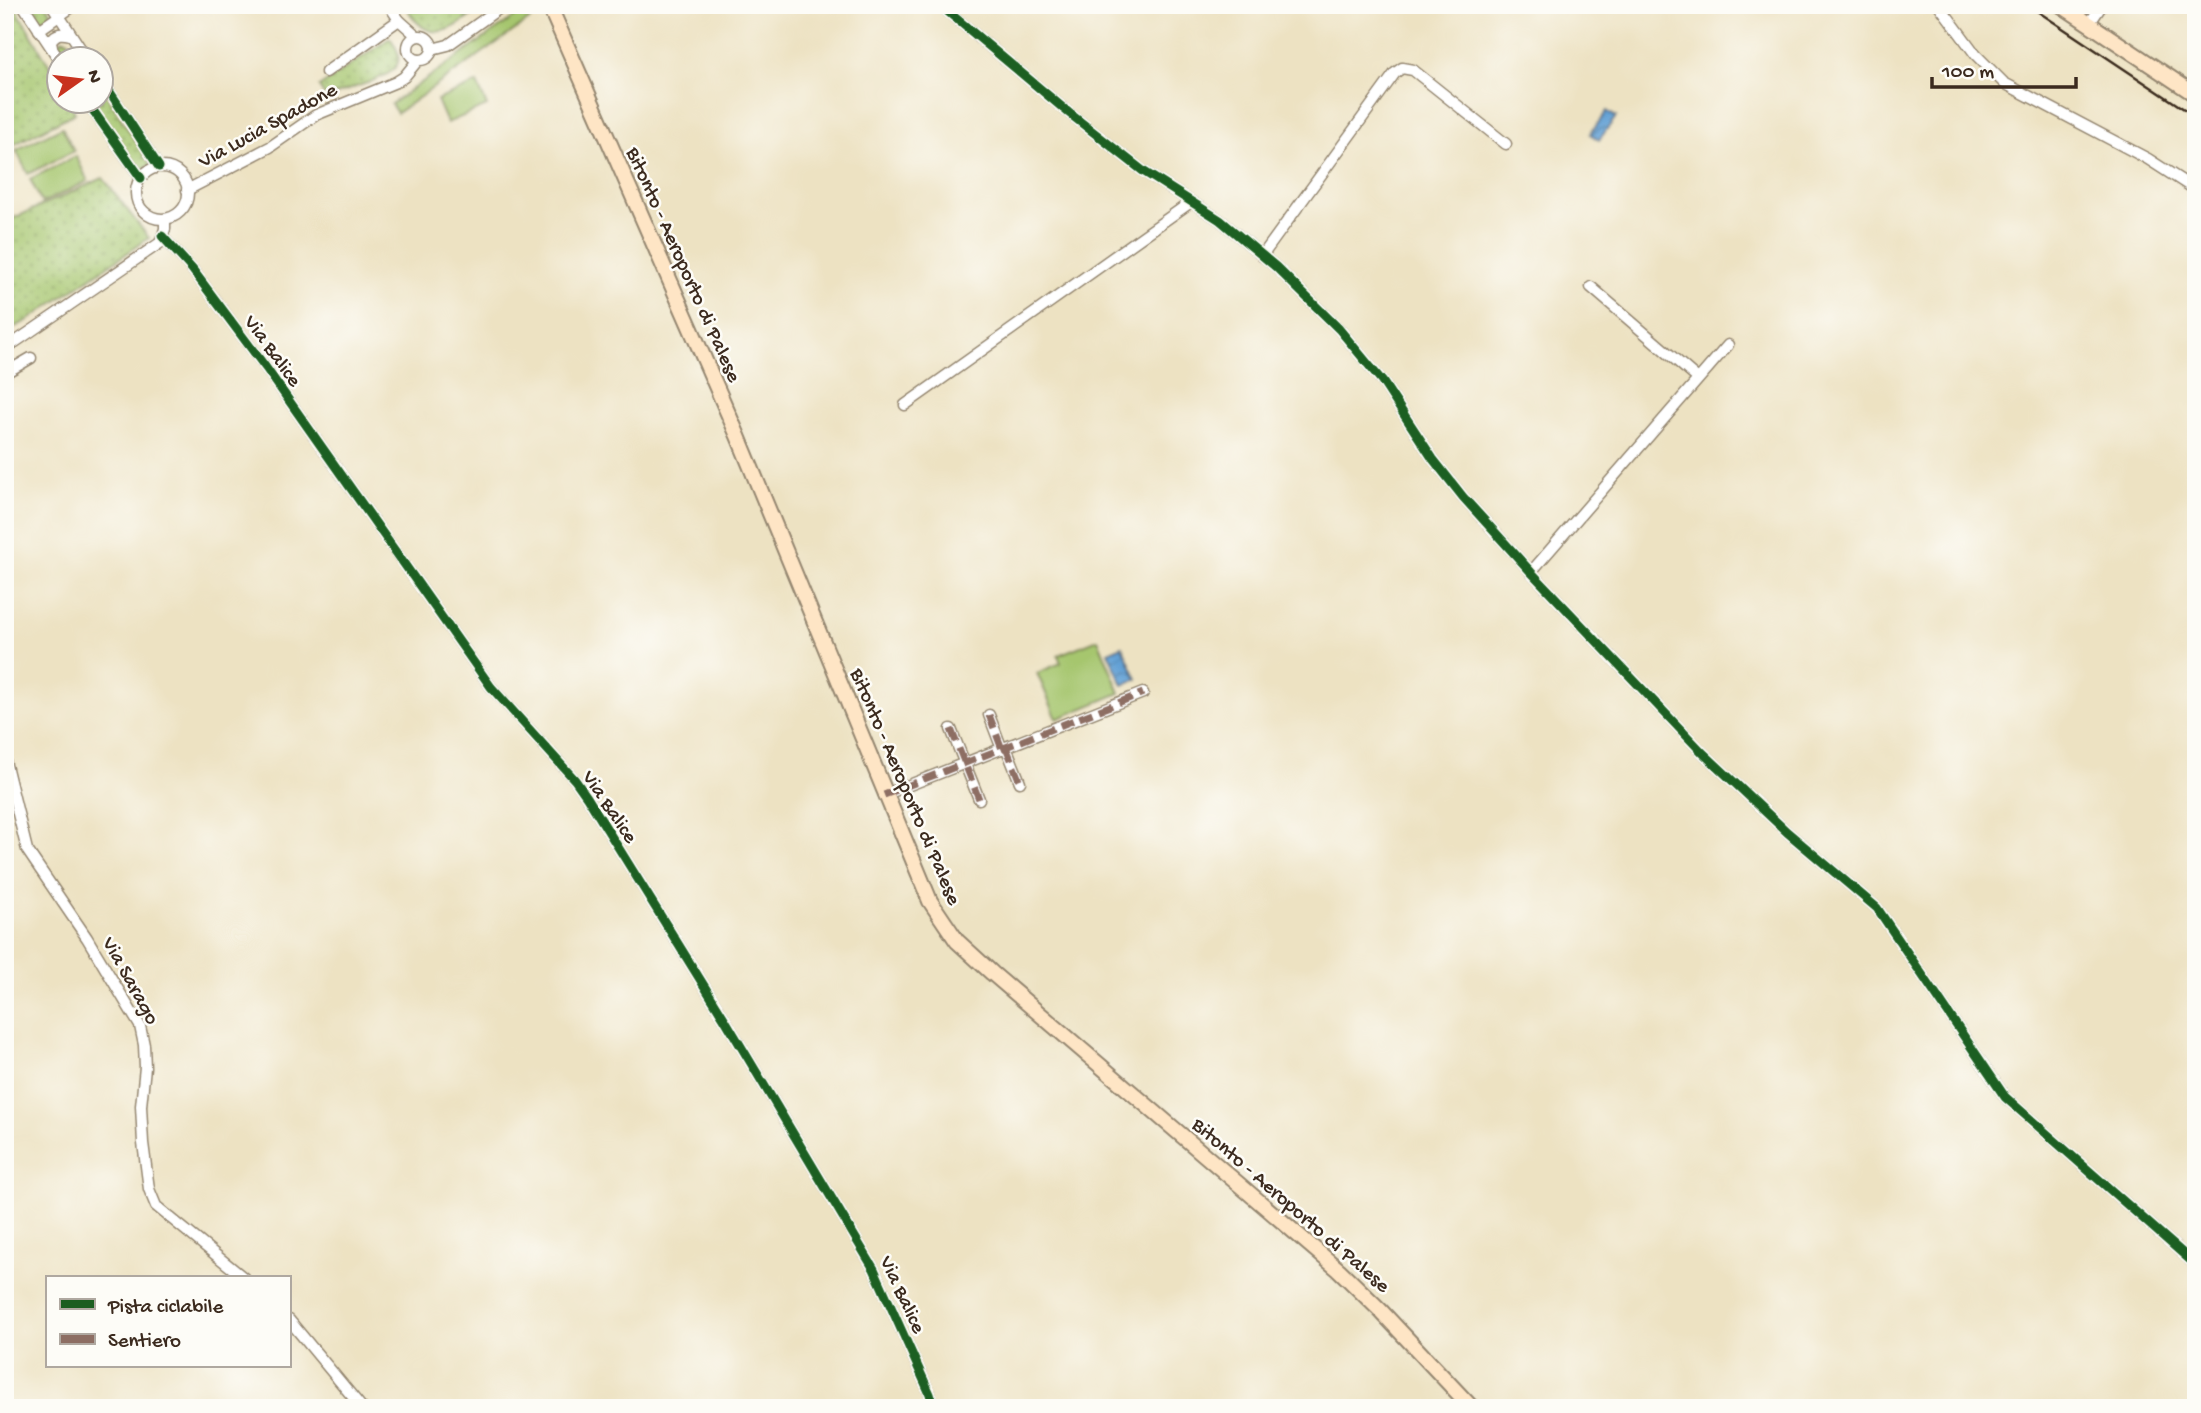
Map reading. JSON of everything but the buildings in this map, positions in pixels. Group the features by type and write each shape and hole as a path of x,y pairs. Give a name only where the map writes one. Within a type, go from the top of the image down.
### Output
{"main road":[{"name":"Bitonto - Aeroporto di Palese","path":"549,5 738,436 930,901 957,941 1339,1270 1472,1408"},
{"path":"2060,5 2196,95"}],"street":[{"path":"23,5 49,46"},
{"path":"52,5 78,46"},
{"path":"39,30 75,5"},
{"path":"389,5 400,20 432,44 429,56 418,60 404,77"},
{"path":"432,49 440,48 460,37 503,5"},
{"path":"940,5 1100,138 1143,171 1220,220 1339,329 1382,381 1433,459 1463,497 1531,572 1702,752 1787,832 1877,908 2005,1097 2196,1265"},
{"path":"1939,5 1976,55 2004,83 2148,159 2196,191"},
{"path":"2089,24 2102,5"},
{"path":"400,20 412,57 418,60"},
{"path":"326,72 400,20"},
{"path":"52,46 51,41 57,34 71,35"},
{"path":"404,77 409,48 422,37 460,37"},
{"path":"1262,256 1395,73 1402,68 1413,70 1506,144"},
{"name":"Via Lucia Spadone","path":"187,190 270,146 316,115 404,77"},
{"path":"116,101 159,167"},
{"path":"97,116 141,178"},
{"path":"159,167 179,173 187,190 185,205 177,214 167,218 156,218 145,213 138,204 136,192 141,178 159,167"},
{"path":"905,405 1191,202"},
{"path":"5,346 18,340 160,243 165,220"},
{"name":"Via Balice","path":"162,236 192,269 257,357 491,687 575,780 587,797 724,1018 874,1269 934,1408"},
{"path":"1591,287 1698,379"},
{"path":"1531,572 1728,345"},
{"path":"5,373 31,358"},
{"path":"884,795 1143,693"},
{"path":"989,715 1020,782"},
{"path":"951,729 979,799"},
{"name":"Via Sarago","path":"5,761 27,850 87,938 140,1026 145,1067 141,1106 142,1143 149,1189 156,1206 242,1276"},
{"path":"290,1321 362,1408"}],"green space":[{"path":"5,5 14,5 46,60 46,116 69,116 5,149"},
{"path":"29,5 46,5 53,15 40,23"},
{"path":"405,5 485,5 453,27 435,31 418,23"},
{"path":"526,9 532,18 397,113 391,104"},
{"path":"390,38 398,55 398,62 391,72 367,83 325,96 319,87"},
{"path":"64,39 73,46 55,46"},
{"path":"477,83 487,106 447,123 437,100"},
{"path":"116,111 151,165 140,170 102,116 116,116"},
{"path":"62,127 74,151 28,174 16,150"},
{"path":"76,156 88,181 42,203 30,179"},
{"path":"103,178 149,238 27,321 5,332 5,222"},
{"path":"1098,639 1120,693 1057,719 1037,673 1061,663 1058,655"}],"water":[{"path":"1607,111 1616,117 1599,140 1590,134"},
{"path":"1122,646 1137,679 1123,685 1108,652"}],"railway":[{"path":"2028,5 2196,117"}],"marked path":[{"path":"884,795 1143,693"},
{"path":"989,715 1002,749"},
{"path":"951,729 979,799"},
{"path":"1006,747 1020,782"}],"cycle path":[{"path":"940,5 1143,171 1220,220 1276,267 1339,329 1382,381 1433,459 1463,497 1531,572 1702,752 1787,832 1877,908 2005,1097 2196,1265"},
{"path":"116,101 159,167"},
{"path":"97,116 141,178"},
{"path":"162,236 192,269 266,368 491,687 575,780 587,797 724,1018 874,1269 934,1408"}]}
